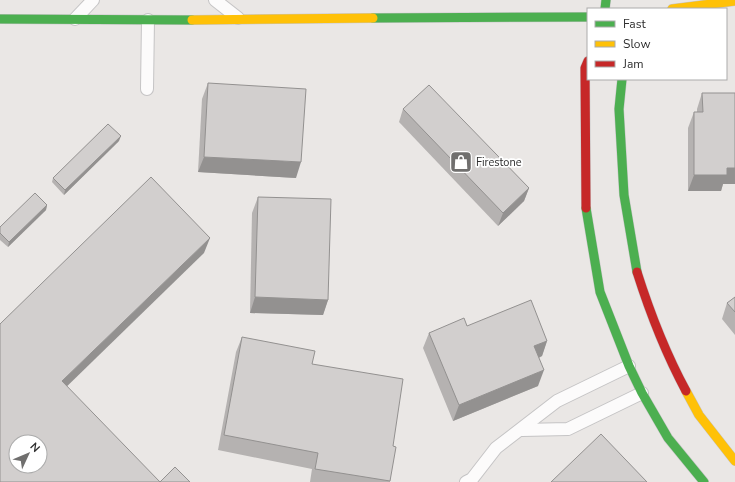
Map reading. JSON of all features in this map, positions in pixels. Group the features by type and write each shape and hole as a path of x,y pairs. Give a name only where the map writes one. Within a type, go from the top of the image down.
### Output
{"street":[{"path":"680,8 735,1"},
{"path":"0,19 148,20 587,17"},
{"path":"587,63 585,68 585,204 600,292 629,366 642,393 668,438 704,482"},
{"path":"622,80 619,109 624,195 637,272 652,318 670,363 698,415 735,461"}],"lane":[{"path":"75,19 94,0"},
{"path":"215,0 239,19"},
{"path":"147,89 148,20"},
{"path":"466,482 472,479 496,448 522,430 557,401 629,366"},
{"path":"522,430 568,429 642,393"}],"building":[{"path":"208,83 306,89 301,162 204,157"},
{"name":"Firestone","path":"429,85 529,188 503,213 403,109"},
{"path":"702,93 735,93 735,168 727,168 727,175 694,175 694,112 703,112"},
{"path":"108,124 121,136 65,190 53,178"},
{"path":"151,177 210,238 62,381 160,482 0,482 0,324"},
{"path":"35,193 47,205 9,242 0,233 0,227"},
{"path":"258,197 331,199 328,300 255,297"},
{"path":"735,297 735,312 727,303"},
{"path":"531,300 547,341 534,346 544,370 459,405 429,333 464,318 467,326"},
{"path":"242,337 315,351 312,364 403,379 393,446 396,447 390,481 315,469 318,453 224,435"},
{"path":"601,434 647,482 551,482"},
{"path":"175,467 190,482 160,482"}],"traffic: fast":[{"path":"605,8 606,0"},
{"path":"373,18 587,17"},
{"path":"0,19 192,20"},
{"path":"622,80 619,109 624,195 637,272"},
{"path":"586,208 600,292 629,366 642,393 668,438 704,482"}],"traffic: slow":[{"path":"680,8 735,1"},
{"path":"192,20 373,18"},
{"path":"686,391 699,415 735,461"}],"traffic: jam":[{"path":"586,208 585,68 587,63"},
{"path":"637,272 658,332 686,391"}],"place":[{"name":"Firestone","path":"461,162"}]}
